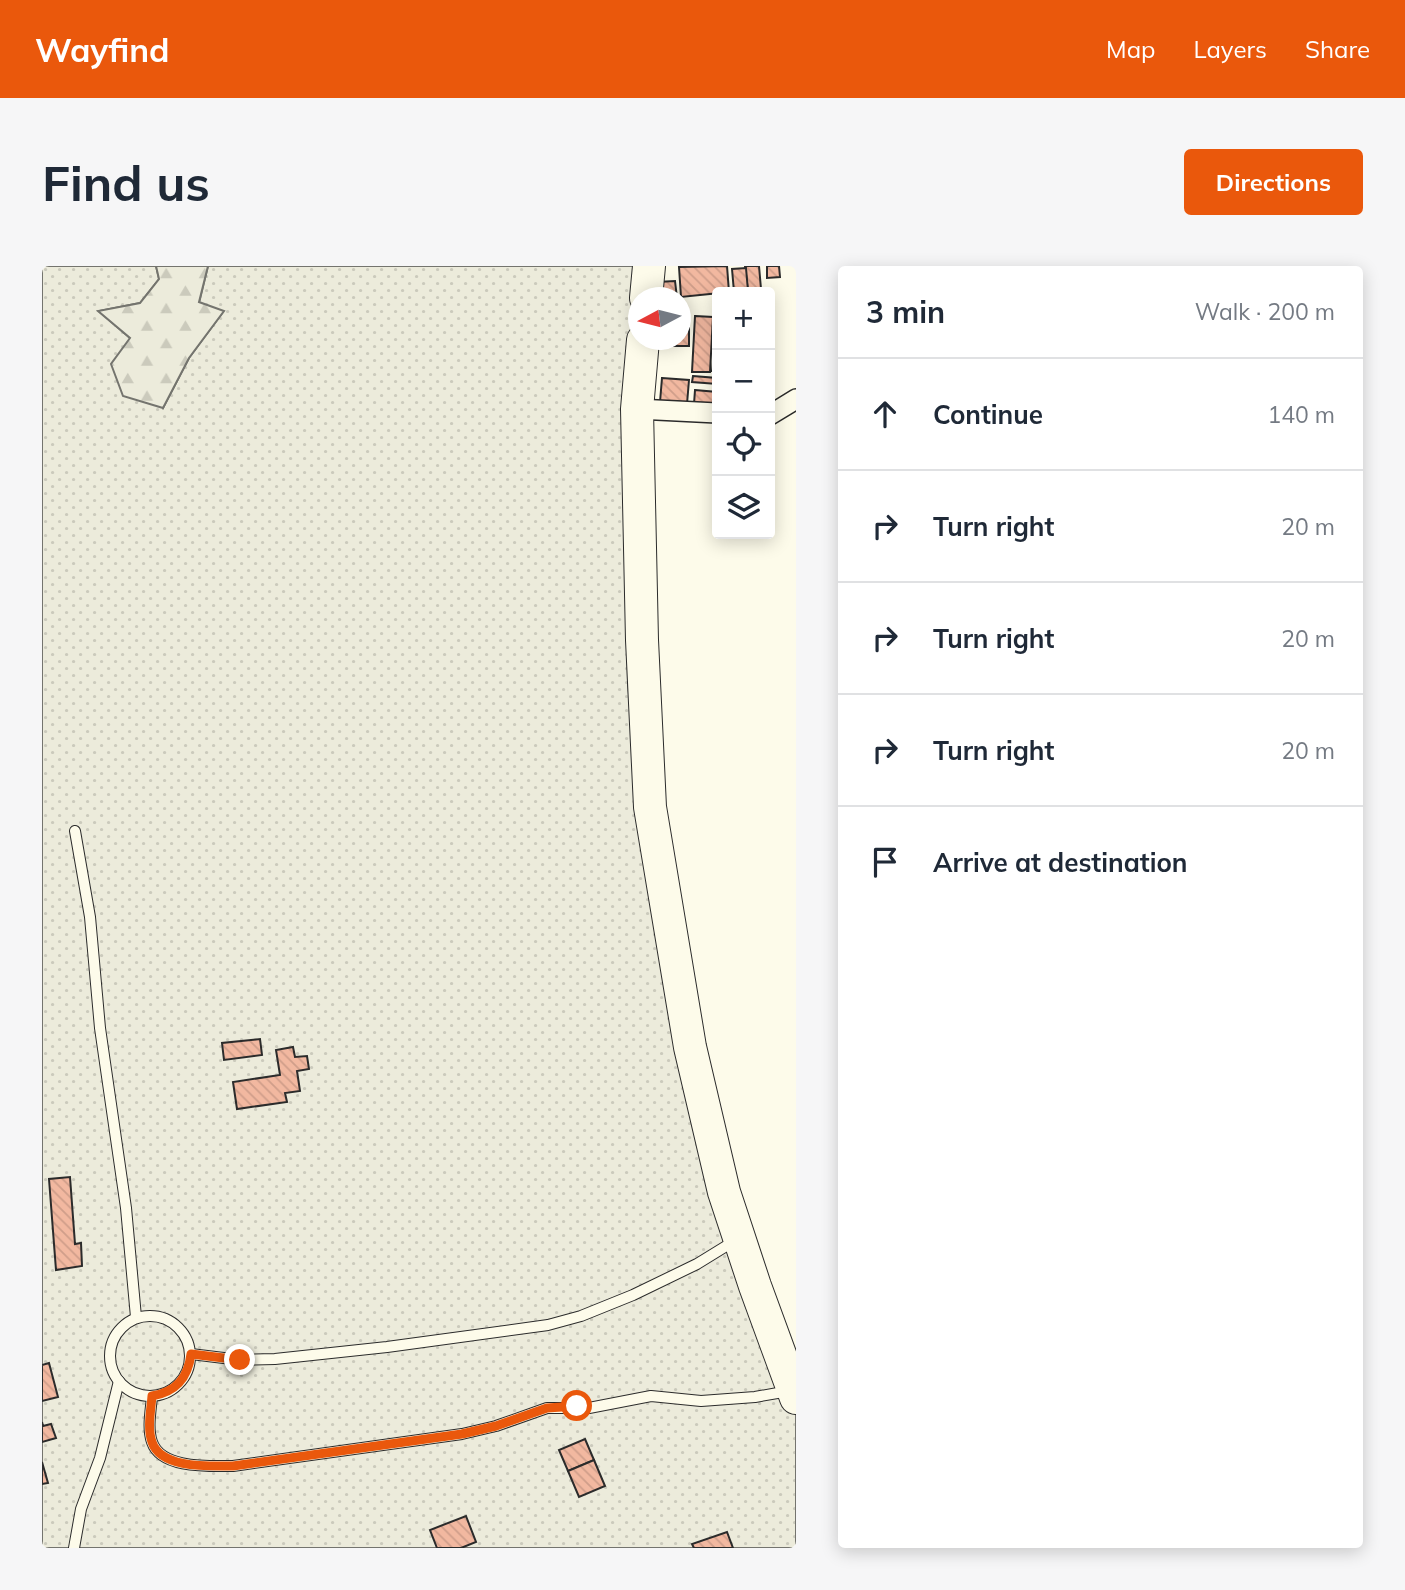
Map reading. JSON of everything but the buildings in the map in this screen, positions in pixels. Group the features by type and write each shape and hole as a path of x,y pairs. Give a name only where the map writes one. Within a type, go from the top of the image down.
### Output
{"highway":[{"path":"647,287 649,266"},
{"path":"642,350 637,408 642,640 650,807 690,1047 724,1192 794,1394"}],"street":[{"path":"773,413 796,399"},
{"path":"637,408 712,413"}],"lane":[{"path":"75,831 90,917 100,1028 126,1208 136,1317"},
{"path":"191,1354 240,1360 275,1359 548,1325 633,1296 697,1264 739,1238"},
{"path":"161,1316 173,1321 188,1341 191,1354 184,1378 176,1388 165,1394 139,1395 119,1381 112,1370 111,1344 125,1324 136,1317 161,1316"},
{"path":"74,1548 81,1510 100,1458 119,1381"},
{"path":"152,1396 150,1428 152,1442 160,1455 169,1460 208,1466 233,1466 462,1434 496,1426 547,1408 589,1408 651,1396 701,1401 794,1394"}],"green space":[{"path":"42,266 156,266 159,279 140,303 99,311 130,338 163,408 189,358 223,312 199,303 208,266 634,266 633,287 628,287 628,350 632,350 626,544 628,683 642,851 728,1239 796,1414 796,1548 42,1548"},
{"path":"156,266 208,266 199,302 224,311 189,358 163,408 123,396 111,364 130,338 98,311 140,303 159,279"}],"route":[{"path":"240,1360 191,1354 184,1378 176,1388 165,1394 152,1396 150,1428 152,1442 160,1455 169,1460 208,1466 233,1466 462,1434 496,1426 547,1408 577,1406"}]}
